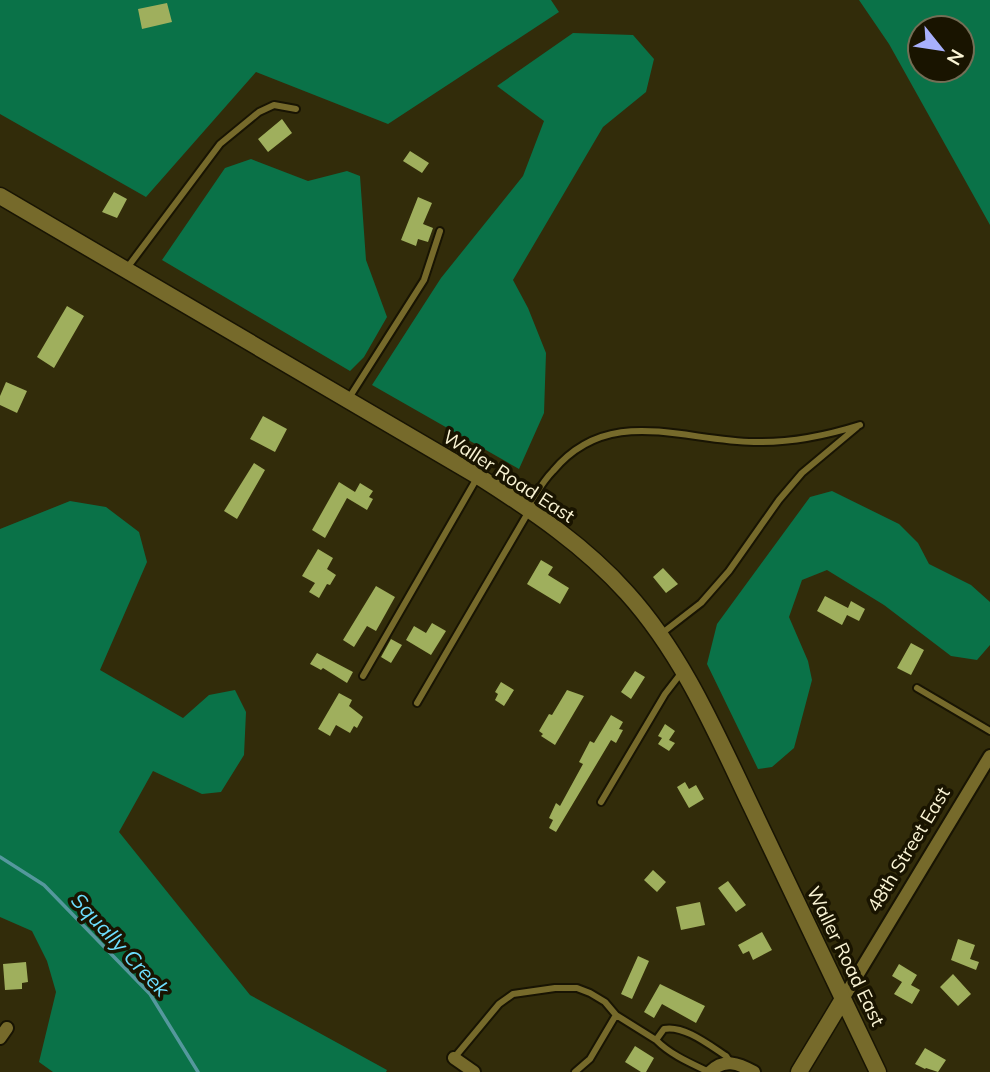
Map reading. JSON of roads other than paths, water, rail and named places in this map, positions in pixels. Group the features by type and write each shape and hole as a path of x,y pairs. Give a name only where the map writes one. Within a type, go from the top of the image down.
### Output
{"street":[{"name":"Waller Road East","path":"0,195 529,508 619,584 660,635 702,705 878,1072"},
{"name":"48th Street East","path":"799,1072 990,757"},
{"path":"454,1058 474,1072"},
{"path":"709,1072 717,1065 727,1063 754,1072"}],"lane":[{"path":"126,269 162,225 220,144 258,112 274,105 296,109"},
{"path":"348,400 424,280 440,231"},
{"path":"417,703 553,470 569,454 591,440 610,433 652,430 754,442 817,438 860,425 802,473 779,499 722,579 701,603 660,635"},
{"path":"363,676 478,477"},
{"path":"601,802 665,694 683,670"},
{"path":"917,688 990,731"},
{"path":"454,1058 499,1004 513,994 577,988 605,1002 615,1015 656,1040 674,1055 709,1072"},
{"path":"575,1072 590,1059 615,1015"},
{"path":"656,1040 664,1029 672,1027 726,1056 727,1063"}],"waterway":[{"name":"Squally Creek","path":"0,857 44,885 150,994 198,1072"}]}
